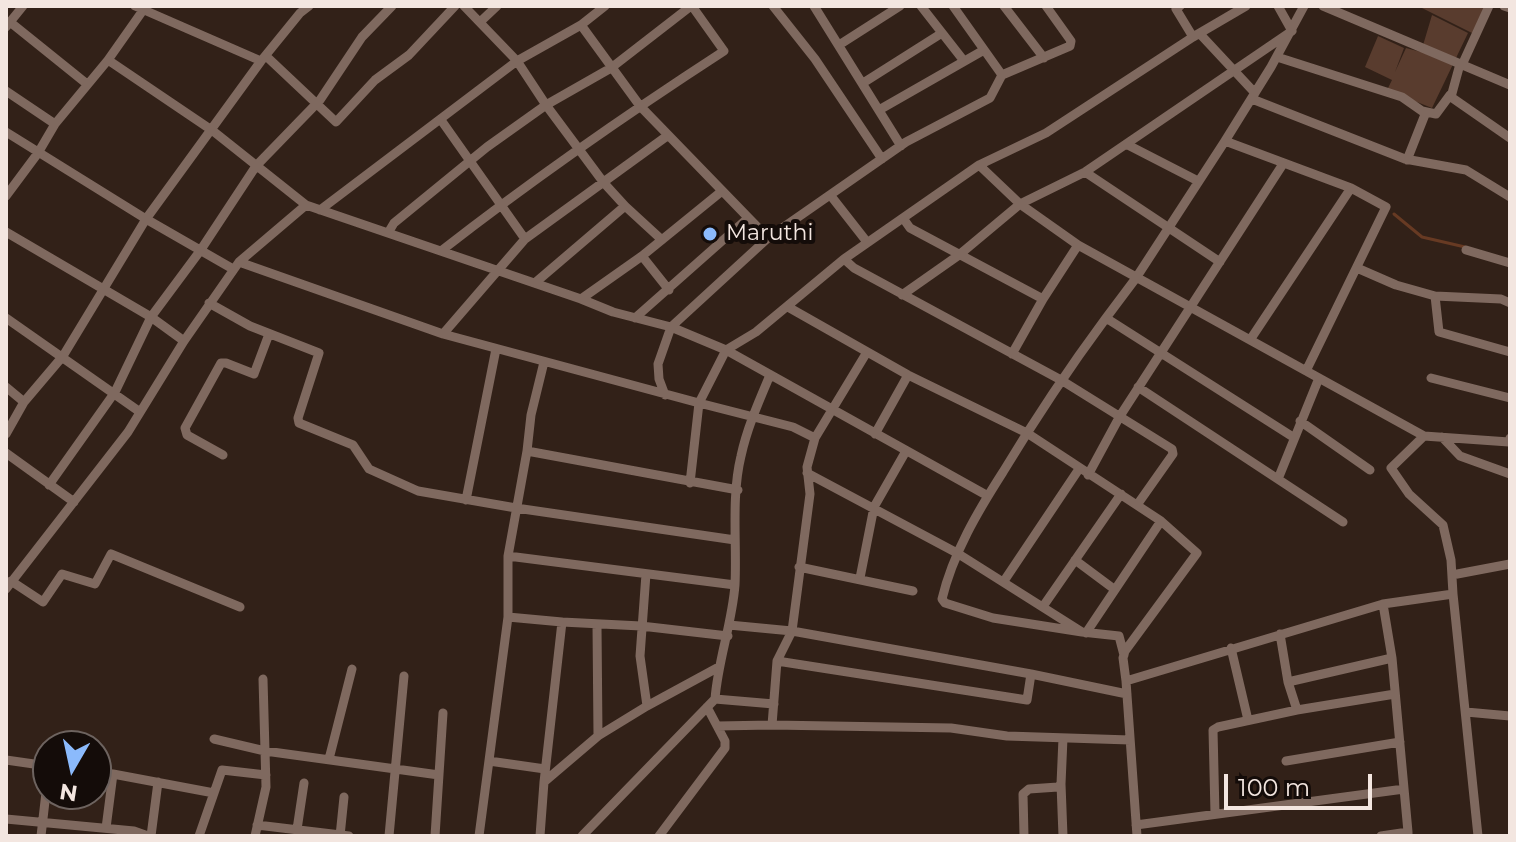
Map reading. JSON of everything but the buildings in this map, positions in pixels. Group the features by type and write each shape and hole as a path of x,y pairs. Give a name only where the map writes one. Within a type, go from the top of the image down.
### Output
{"street":[{"path":"23,6 8,25 87,84"},
{"path":"291,6 300,13"},
{"path":"6,434 24,402 63,356 146,219 264,59 309,6"},
{"path":"49,485 115,392 151,317 200,251 256,166 316,104 362,37 392,6"},
{"path":"6,196 55,124 108,60 142,7 264,59 338,121 375,80 403,61 455,6"},
{"path":"464,6 517,61 604,183 662,240"},
{"path":"480,22 497,6"},
{"path":"320,210 517,61 581,25 605,6"},
{"path":"388,233 394,223 487,147 546,105 611,68 692,6 724,51 580,148 441,251"},
{"path":"773,6 815,59 882,159"},
{"path":"839,45 900,6"},
{"path":"921,6 964,61"},
{"path":"953,6 1002,75"},
{"path":"1004,6 1044,58"},
{"path":"665,395 658,364 671,327 768,238 901,146 990,98 1002,75 1071,44 1046,6"},
{"path":"1180,6 1176,9 1197,35 1233,69 1254,96 1407,160 1466,170 1510,197"},
{"path":"690,483 699,403 726,350 756,332 867,242 979,165 1046,133 1246,6"},
{"path":"1278,6 1292,31"},
{"path":"1137,836 1124,655 1120,637 993,618 944,602 942,597 957,553 988,496 1061,380 1136,278 1225,141 1277,57 1304,6"},
{"path":"1323,6 1510,85"},
{"path":"1277,57 1402,97 1426,112 1436,114 1450,95 1489,6"},
{"path":"1504,6 1510,8"},
{"path":"817,7 901,146"},
{"path":"581,25 640,106 768,238"},
{"path":"902,295 959,255 1020,204 1085,172 1292,31"},
{"path":"863,83 942,33"},
{"path":"879,110 984,50"},
{"path":"108,60 213,131 306,205 635,318 671,327 726,350 988,496"},
{"path":"6,91 55,124"},
{"path":"1450,95 1510,138"},
{"path":"1407,160 1426,112"},
{"path":"441,120 525,239"},
{"path":"6,132 200,251 236,265 443,334 793,427 815,438"},
{"path":"443,334 525,239 667,136"},
{"path":"1225,141 1351,188 1385,205 1387,209 1306,371"},
{"path":"1126,144 1198,181"},
{"path":"1004,581 1084,472 1283,164"},
{"path":"979,165 1020,204 1078,245 1424,436 1510,441"},
{"path":"1085,172 1220,262"},
{"path":"1250,340 1351,188"},
{"path":"581,299 642,256 722,191"},
{"path":"831,196 867,242"},
{"path":"240,607 111,554 95,584 62,574 43,602 8,585 140,412 236,265 306,205"},
{"path":"536,282 625,206"},
{"path":"635,318 748,218"},
{"path":"903,218 910,228 1043,299"},
{"path":"6,232 151,317 184,341"},
{"path":"1012,354 1078,245"},
{"path":"1466,250 1510,263"},
{"path":"642,256 669,290"},
{"path":"844,259 902,295 1061,380 1174,450 1137,505"},
{"path":"1357,268 1396,285 1435,296 1501,299 1510,303"},
{"path":"1435,296 1439,332 1510,352"},
{"path":"209,303 269,334 319,353 299,423 353,445 369,469 406,486 466,500 735,540"},
{"path":"788,307 908,375 1027,433 1161,521 1197,553 1124,655"},
{"path":"6,318 140,412"},
{"path":"1106,318 1293,437"},
{"path":"223,455 187,435 185,428 221,363 254,374 269,334"},
{"path":"466,500 496,349"},
{"path":"772,725 777,661 792,631 810,494 807,473 815,438 867,352"},
{"path":"479,836 508,617 508,556 531,415 544,362"},
{"path":"582,836 715,699 717,668 728,636 735,585 740,458 752,417 770,375"},
{"path":"875,434 908,375"},
{"path":"1278,479 1319,378"},
{"path":"1431,378 1510,398"},
{"path":"6,387 24,402"},
{"path":"1138,387 1343,522"},
{"path":"1300,421 1370,470"},
{"path":"1424,436 1391,468 1409,494 1443,525 1452,575 1478,836"},
{"path":"1442,437 1460,456 1510,474"},
{"path":"527,451 738,490"},
{"path":"860,578 874,507 906,451"},
{"path":"6,453 74,502"},
{"path":"807,473 957,553 1084,632"},
{"path":"1044,605 1121,494"},
{"path":"1084,632 1161,521"},
{"path":"508,556 735,585"},
{"path":"1075,560 1114,589"},
{"path":"1452,575 1510,564"},
{"path":"799,567 913,591"},
{"path":"646,574 640,656 647,706"},
{"path":"1126,681 1383,604 1453,594"},
{"path":"1381,836 1408,834 1392,658 1383,604"},
{"path":"508,617 641,626 728,636"},
{"path":"540,836 562,622"},
{"path":"597,625 598,736"},
{"path":"729,625 792,631 1127,694"},
{"path":"1280,634 1288,682 1297,710"},
{"path":"1231,648 1248,720"},
{"path":"1288,682 1392,658"},
{"path":"777,661 1027,700 1031,674"},
{"path":"544,782 598,736 717,668"},
{"path":"329,759 352,669"},
{"path":"389,836 404,676"},
{"path":"255,836 266,787 263,679"},
{"path":"1215,814 1213,730 1297,710 1395,694"},
{"path":"715,699 774,704"},
{"path":"659,836 722,753 725,741 707,707"},
{"path":"1466,712 1510,716"},
{"path":"435,836 443,713"},
{"path":"717,726 951,728 1007,736 1130,740"},
{"path":"1063,738 1063,836"},
{"path":"214,739 265,751 439,775"},
{"path":"1286,761 1400,742"},
{"path":"6,760 32,764"},
{"path":"489,761 545,769"},
{"path":"199,836 222,770 266,775"},
{"path":"106,828 113,774 214,793"},
{"path":"6,819 106,828 146,835 158,782"},
{"path":"296,833 304,783"},
{"path":"1024,836 1023,794 1029,789 1058,787 1061,784"},
{"path":"1136,825 1404,789"},
{"path":"257,825 296,833 343,836 344,797"},
{"path":"41,836 43,810"}],"shaded area":[{"path":"1418,6 1490,6 1476,35"},
{"path":"1432,15 1468,33 1432,108 1387,90 1392,80 1365,67 1378,36 1404,48 1395,72 1406,48 1421,52"}],"waterway":[{"path":"1394,214 1422,237 1465,247"}],"place":[{"name":"Maruthi","path":"710,234"}]}
